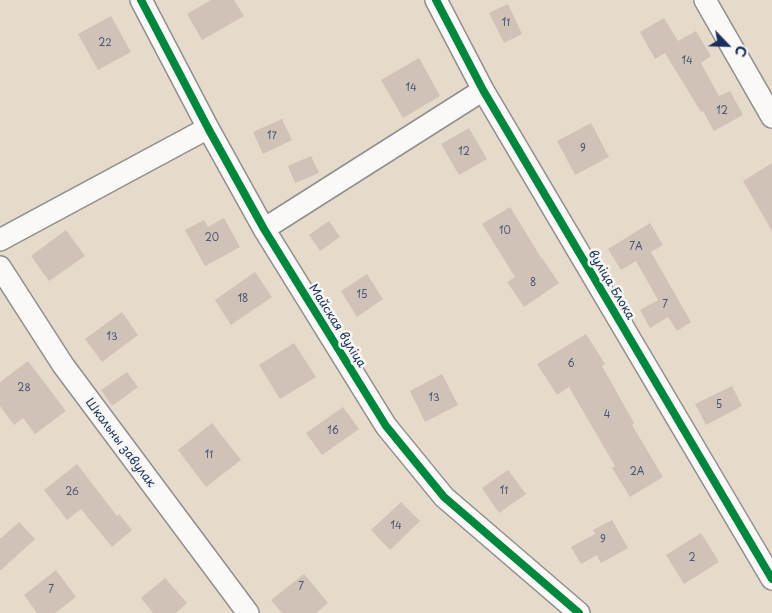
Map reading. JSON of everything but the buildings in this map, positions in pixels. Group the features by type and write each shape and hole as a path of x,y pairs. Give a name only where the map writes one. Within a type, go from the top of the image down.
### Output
{"street":[{"name":"Майская вуліца","path":"140,0 264,230 386,426 444,497 579,613"},
{"name":"вуліца Блока","path":"436,0 483,90 772,579"},
{"path":"704,0 772,117"},
{"path":"264,230 483,90"},
{"path":"0,240 208,128"},
{"name":"Школьны завулак","path":"0,267 63,365 248,613"}],"cycle path":[{"path":"141,0 208,128 264,229 386,426 444,497 579,613"},
{"path":"436,0 483,90 772,579"}]}
